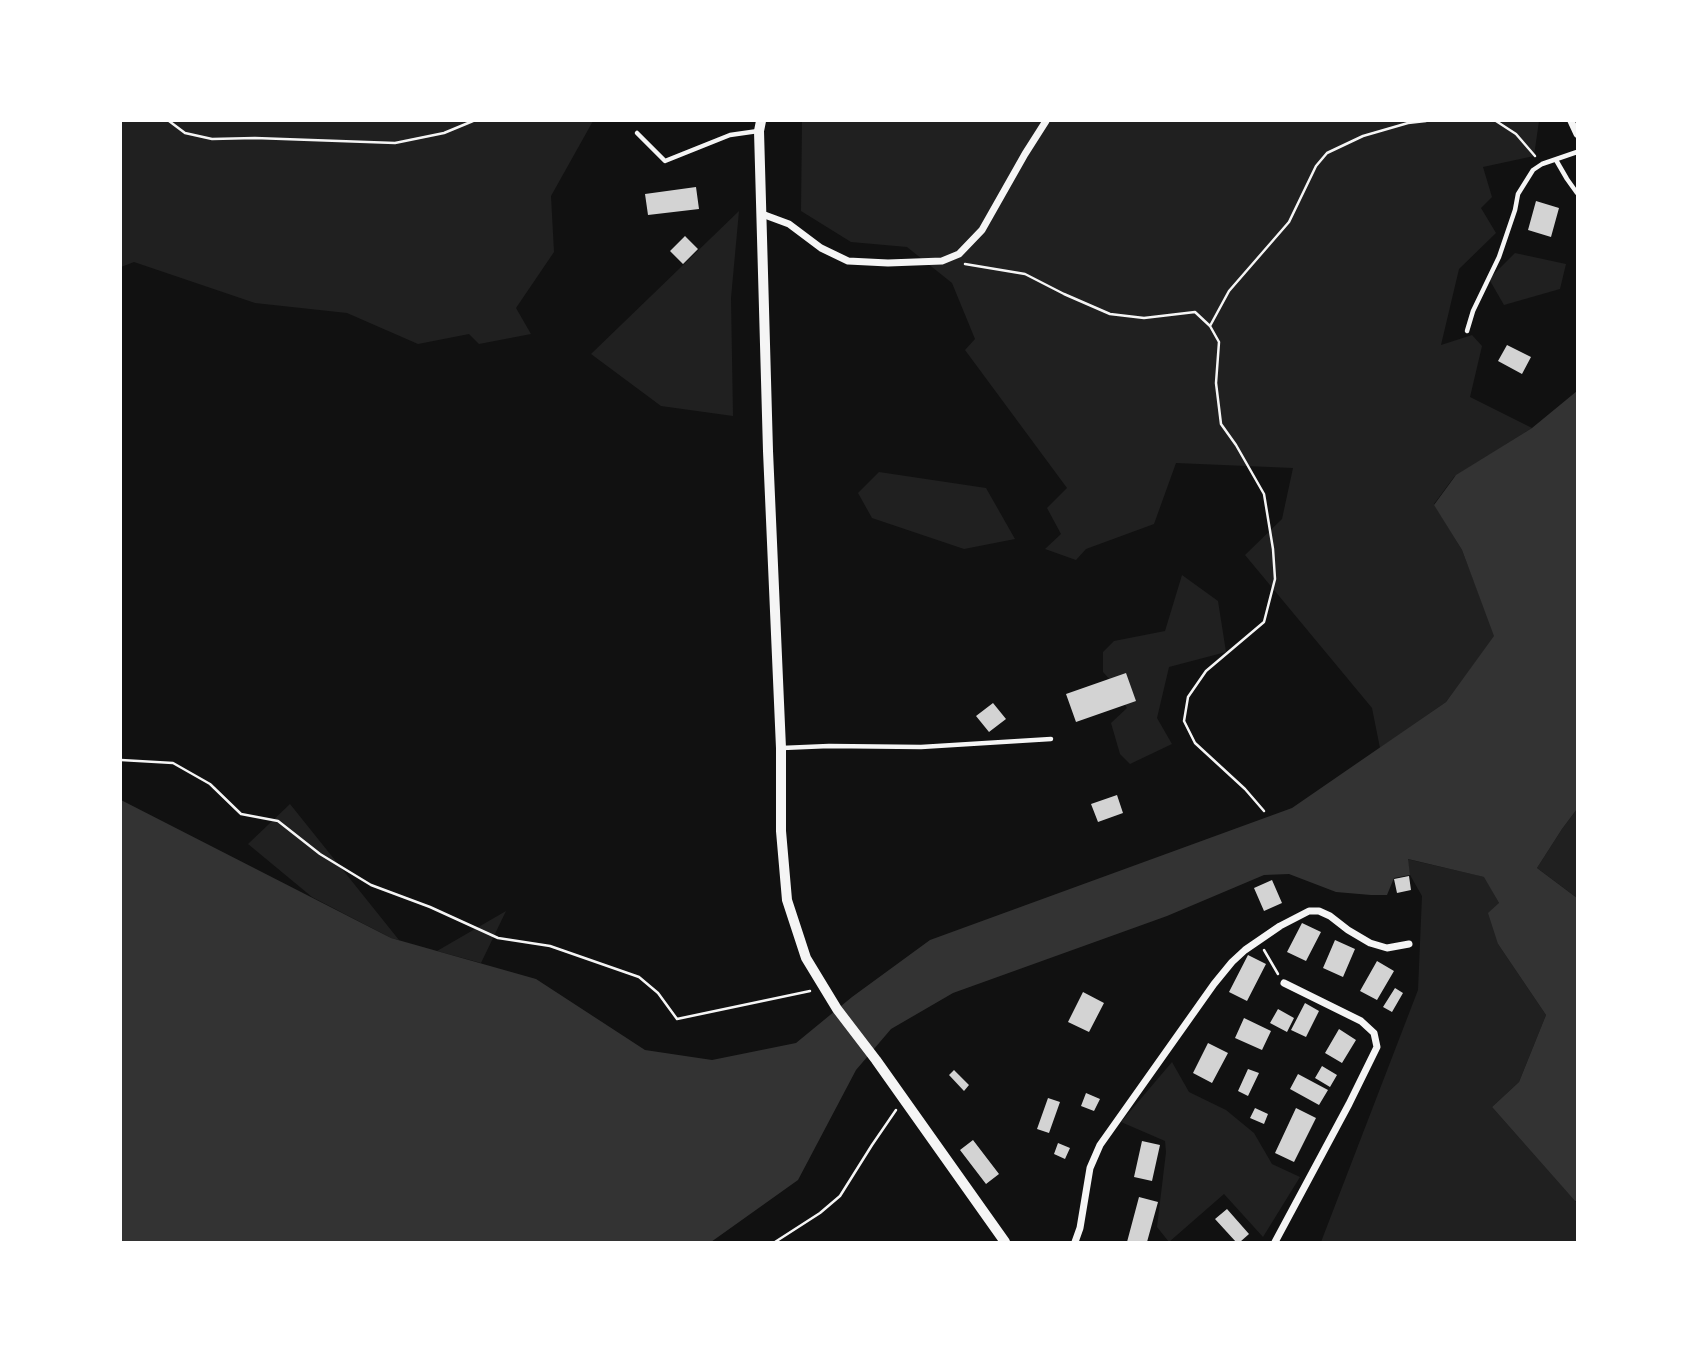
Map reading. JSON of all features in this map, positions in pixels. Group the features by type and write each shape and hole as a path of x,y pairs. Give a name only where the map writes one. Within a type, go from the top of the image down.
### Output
{"street":[{"path":"762,214 789,224 821,248 848,261 943,261 959,254 982,230 1046,121"},
{"path":"1571,121 1577,134"},
{"path":"760,126 768,437 781,748 781,831 787,900 806,958 837,1009 1005,1242"},
{"path":"1075,1242 1080,1228 1090,1168 1100,1145 1214,984 1245,950 1280,926 1309,911 1319,911 1330,916 1370,943 1387,948 1409,943"},
{"path":"1275,1242 1377,1047 1374,1033 1361,1021 1284,983"}],"lane":[{"path":"637,133 664,161 760,126"},
{"path":"1467,331 1499,257 1518,194 1533,170 1542,164 1577,152"},
{"path":"1556,160 1577,193"},
{"path":"781,748 921,747 1051,740"}],"path":[{"path":"169,121 185,133 212,139 395,143 444,133 473,121"},
{"path":"1210,326 1229,291 1289,222 1316,166 1327,153 1363,136 1408,123 1426,121"},
{"path":"1496,121 1516,134 1542,164"},
{"path":"949,258 969,266 1025,275 1110,314 1144,318 1195,312 1210,326 1219,342 1216,383 1221,424 1236,444 1264,494 1275,579 1264,622 1206,671 1188,697 1184,721 1195,743 1245,789 1264,811"},
{"path":"121,760 173,763 210,784 241,814 278,821 320,854 371,885 498,938 550,946 639,977 658,993 677,1019 825,988"},
{"path":"1259,942 1284,983"},
{"path":"775,1242 820,1213 840,1196 904,1099"}],"shaded area":[{"path":"121,121 593,121 551,196 554,252 516,308 531,334 479,344 469,334 418,344 347,313 255,303 134,262 121,267"},
{"path":"802,121 1539,121 1534,156 1483,167 1492,197 1481,208 1496,233 1459,269 1441,345 1472,335 1482,346 1470,397 1532,428 1454,477 1434,504 1462,550 1495,636 1446,702 1380,748 1372,708 1245,555 1282,519 1293,468 1176,463 1154,524 1086,549 1076,560 1045,549 1061,534 1047,508 1067,488 965,350 975,339 952,283 907,247 851,242 801,211"},
{"path":"739,211 731,298 733,416 661,406 591,354"},
{"path":"1515,253 1566,264 1560,289 1504,305 1489,279"},
{"path":"1577,391 1577,809 1537,868 1577,898 1577,1201 1492,1107 1519,1082 1546,1015 1498,944 1488,913 1499,903 1484,877 1408,859 1410,875 1394,878 1387,895 1336,892 1289,874 1264,875 1167,916 953,993 891,1029 856,1070 798,1180 711,1242 121,1242 121,800 391,938 536,979 645,1050 712,1060 796,1043 852,997 930,940 1292,808 1446,702 1494,636 1462,550 1434,505 1456,475 1532,428"},
{"path":"879,472 986,488 1015,539 964,549 872,518 858,493"},
{"path":"1182,575 1218,601 1226,652 1169,667 1157,718 1172,744 1130,764 1120,754 1111,723 1127,708 1103,672 1103,652 1114,641 1165,631"},
{"path":"290,804 399,940 312,897 248,844"},
{"path":"1577,809 1577,898 1537,868"},
{"path":"1407,859 1485,877 1499,903 1498,944 1546,1015 1519,1082 1492,1107 1577,1203 1577,1242 1321,1242 1418,990 1422,896 1410,875"},
{"path":"506,911 481,963 437,951"},
{"path":"1172,1062 1189,1092 1226,1110 1254,1133 1272,1164 1300,1177 1263,1237 1224,1194 1169,1242 1157,1227 1165,1141 1121,1122"}],"building":[{"path":"696,187 699,209 648,215 645,194"},
{"path":"1536,201 1559,208 1551,237 1528,230"},
{"path":"685,236 698,249 683,264 670,251"},
{"path":"1507,345 1531,357 1522,374 1498,361"},
{"path":"1126,673 1136,701 1076,722 1066,694"},
{"path":"993,703 1006,719 989,732 976,716"},
{"path":"1117,795 1123,813 1098,822 1091,804"},
{"path":"1409,876 1411,890 1397,893 1394,879"},
{"path":"1272,880 1282,903 1264,911 1254,888"},
{"path":"1302,923 1321,932 1306,961 1287,952"},
{"path":"1335,940 1355,949 1343,977 1323,968"},
{"path":"1248,955 1266,964 1247,1001 1229,992"},
{"path":"1377,961 1394,971 1377,1000 1360,991"},
{"path":"1395,988 1403,993 1392,1012 1383,1007"},
{"path":"1083,992 1104,1003 1089,1032 1068,1022"},
{"path":"1305,1003 1319,1011 1306,1037 1291,1030"},
{"path":"1278,1009 1294,1018 1287,1032 1270,1023"},
{"path":"1244,1018 1271,1031 1262,1050 1235,1038"},
{"path":"1339,1029 1356,1040 1342,1063 1325,1053"},
{"path":"1208,1043 1228,1053 1212,1083 1193,1073"},
{"path":"1322,1066 1337,1075 1330,1087 1315,1078"},
{"path":"1248,1069 1259,1073 1248,1096 1238,1091"},
{"path":"954,1070 969,1085 964,1091 949,1075"},
{"path":"1298,1074 1328,1090 1319,1105 1290,1089"},
{"path":"1086,1093 1100,1099 1094,1111 1081,1106"},
{"path":"1048,1098 1060,1102 1049,1133 1037,1129"},
{"path":"1255,1108 1268,1114 1264,1124 1250,1118"},
{"path":"1296,1108 1316,1118 1294,1162 1275,1153"},
{"path":"973,1140 999,1174 986,1184 960,1150"},
{"path":"1142,1141 1160,1145 1152,1181 1134,1177"},
{"path":"1058,1143 1070,1148 1065,1159 1054,1154"},
{"path":"1139,1197 1158,1202 1147,1242 1127,1242"},
{"path":"1227,1209 1249,1234 1240,1242 1236,1242 1215,1219"}]}
